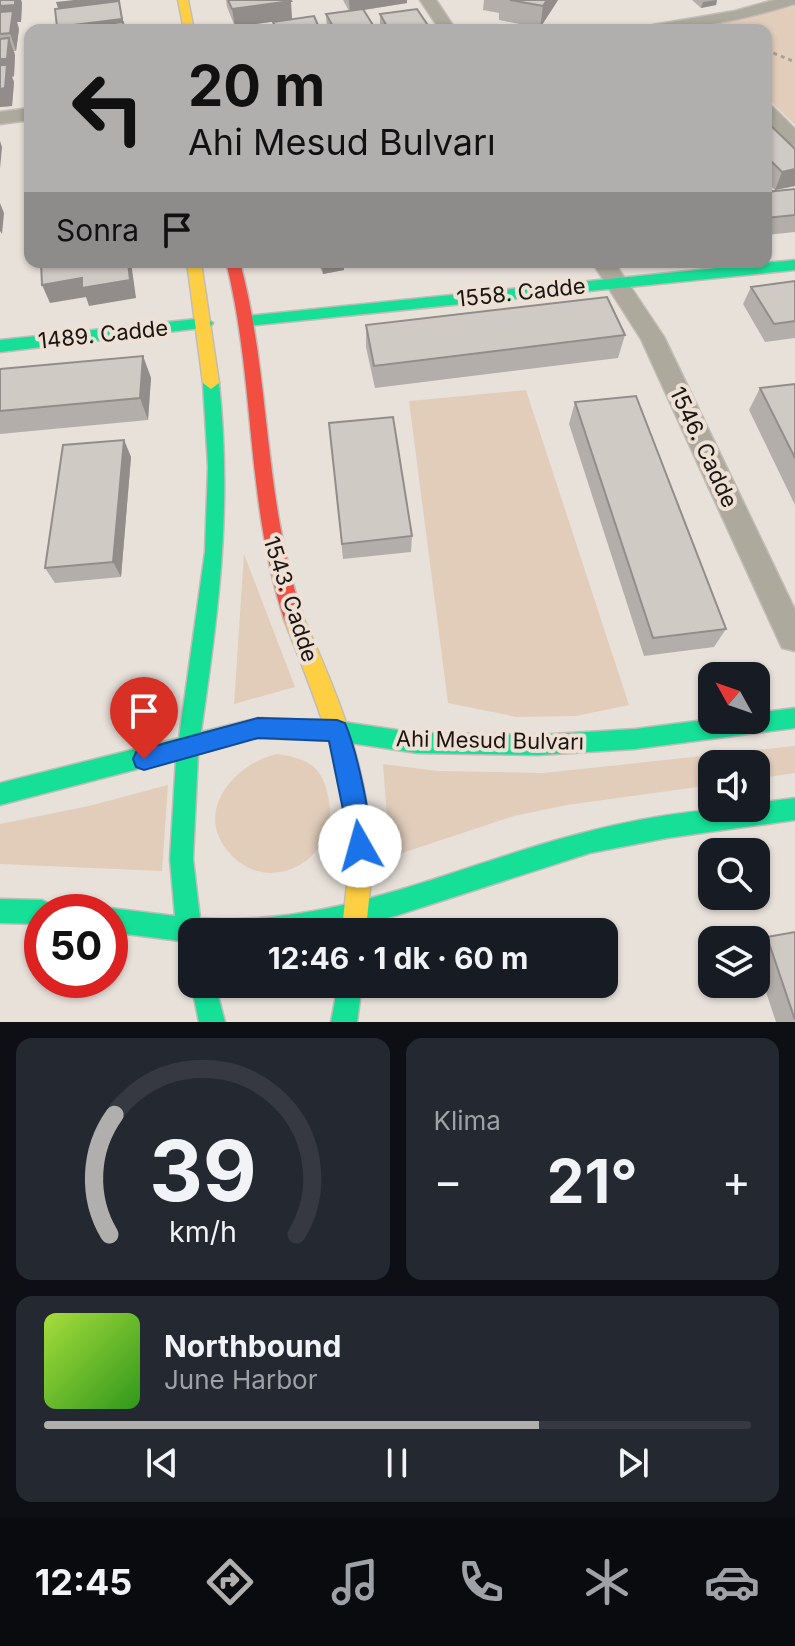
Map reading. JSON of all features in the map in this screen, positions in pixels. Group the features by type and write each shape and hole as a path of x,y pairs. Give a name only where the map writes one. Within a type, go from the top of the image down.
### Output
{"main road":[{"path":"183,0 188,24"},
{"name":"1558. Cadde","path":"772,266 795,265"},
{"path":"189,918 182,822 187,747 217,524 217,472 205,323 195,268"},
{"name":"1543. Cadde","path":"234,268 247,321 259,470 273,552 286,599 337,731 354,798 360,846 355,918"},
{"name":"1558. Cadde","path":"247,321 609,272 715,268"},
{"name":"1489. Cadde","path":"0,346 205,323"},
{"name":"Ahi Mesud Bulvarı","path":"0,794 258,728 337,731 417,743 538,745 635,739 795,718"},
{"path":"335,918 433,892 591,842 795,809"},
{"path":"0,911 24,912"},
{"path":"128,923 178,933"},
{"path":"206,998 212,1022"},
{"path":"344,1022 348,998"}],"street":[{"path":"428,0 444,24"},
{"path":"701,24 792,0"},
{"path":"0,118 24,115"},
{"path":"772,117 795,140"},
{"name":"1546. Cadde","path":"609,272 652,337 793,638"}],"path":[{"path":"772,52 795,62"}],"shaded area":[{"path":"795,6 795,125 772,103 772,24 721,24"},
{"path":"526,390 629,705 576,716 517,717 448,703 409,401"},
{"path":"244,554 295,687 234,704"},
{"path":"795,746 795,773 770,777 770,750 758,750"},
{"path":"277,754 304,761 317,770 328,796 330,819 324,838 313,854 298,866 280,872 261,872 243,865 226,849 215,819 224,790 235,777 247,767"},
{"path":"698,756 698,787 567,805 514,816 390,857 383,764 438,771 544,773"},
{"path":"168,785 162,871 0,864 0,824 89,806"}],"building":[{"path":"0,0 15,0 15,5 0,6"},
{"path":"228,0 290,0 291,1 232,9"},
{"path":"510,0 547,0 543,6"},
{"path":"119,1 122,19 57,24 55,9"},
{"path":"363,9 372,24 332,24 326,14"},
{"path":"417,9 427,24 386,24 380,14"},
{"path":"13,11 10,33 0,34 0,12"},
{"path":"314,16 317,24 274,24"},
{"path":"9,38 7,59 0,59 0,39"},
{"path":"0,65 7,65 5,88 0,89"},
{"path":"772,127 795,149 795,169 782,172 772,162"},
{"path":"795,189 795,215 772,217 772,191"},
{"path":"41,268 129,268 130,280 82,288 82,278 42,285"},
{"path":"795,281 795,321 774,324 751,287"},
{"path":"607,297 625,335 374,366 366,325"},
{"path":"143,356 140,398 0,411 0,369"},
{"path":"795,384 795,458 760,388"},
{"path":"636,396 726,629 653,638 575,402"},
{"path":"393,417 412,536 342,544 329,423"},
{"path":"124,440 113,562 45,568 63,445"},
{"path":"795,932 795,1020 770,946 770,936"}],"traffic: fast":[{"path":"772,267 795,265"},
{"path":"247,321 766,268"},
{"path":"0,346 205,323"},
{"path":"188,918 181,859 185,774 215,552 217,467 211,383"},
{"path":"0,794 258,728 337,731 417,743 538,745 635,739 795,718"},
{"path":"128,922 237,932 320,924 398,903 590,842 667,827 795,809"},
{"path":"0,911 24,912"},
{"path":"206,998 212,1022"},
{"path":"344,1022 348,998"}],"traffic: slow":[{"path":"183,0 188,24"},
{"path":"195,268 211,383"},
{"path":"294,619 336,730 352,787 360,845 355,918"}],"traffic: jam":[{"path":"235,268 247,322 272,545 294,619"}],"route":[{"path":"144,759 258,728 337,731 354,798 360,846"}]}
